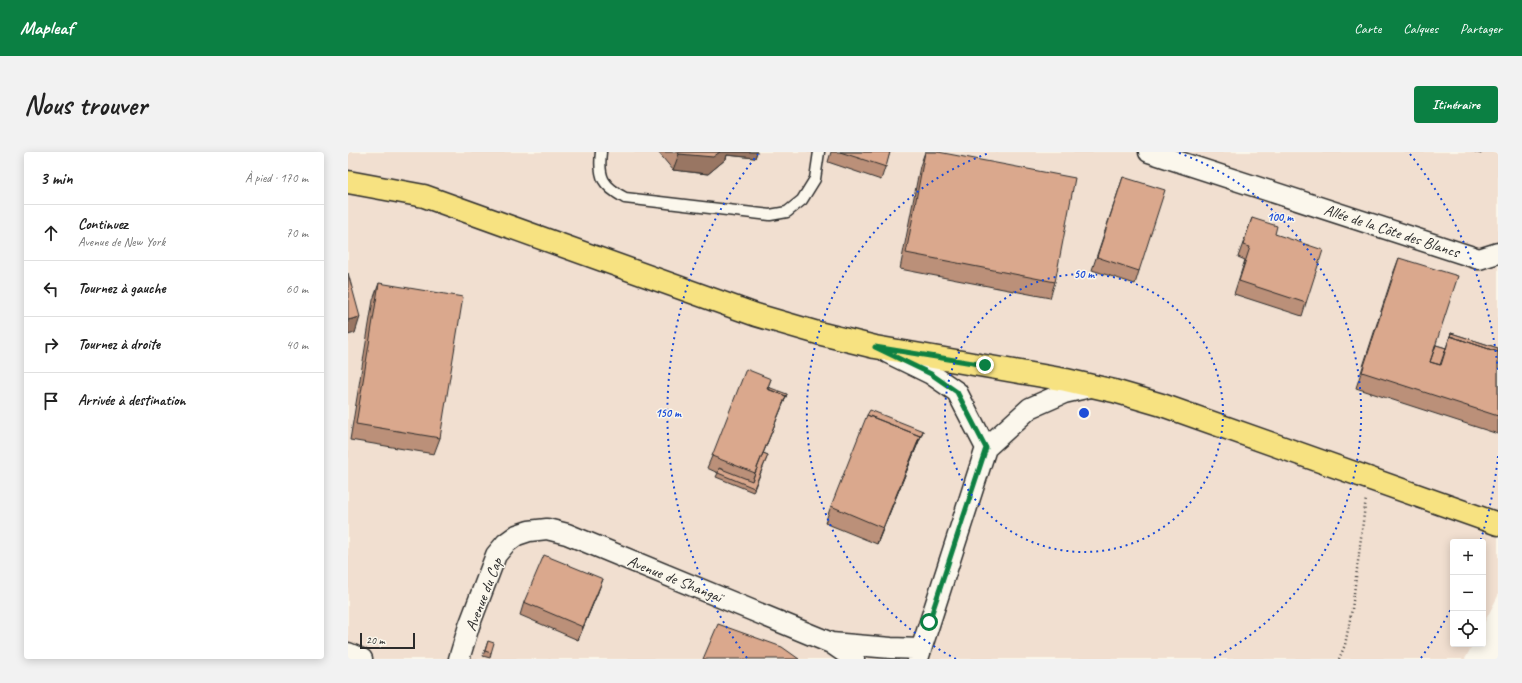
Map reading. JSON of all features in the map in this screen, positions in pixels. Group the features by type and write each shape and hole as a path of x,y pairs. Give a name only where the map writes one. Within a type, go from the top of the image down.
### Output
{"main road":[{"path":"348,182 424,196 756,315 818,333 875,347 1035,374 1095,386 1162,405 1498,524"}],"street":[{"name":"Allée de la Côte des Blancs","path":"1149,152 1479,259 1498,253"},
{"path":"875,347 931,374 957,392 986,448"},
{"path":"831,643 890,648 920,654 986,448 1030,408 1064,393 1095,386"},
{"name":"Avenue de Shangaï","path":"517,535 529,531 546,529 567,534 831,643"},
{"name":"Avenue du Cap","path":"459,659 469,626 496,555 506,543 517,535"},
{"path":"831,643 854,659"},
{"path":"348,653 362,659"}],"lane":[{"path":"601,152 599,167 604,181 613,191 625,198 770,215 787,212 802,200 815,179 819,152"}],"path":[{"path":"1339,659 1345,645 1352,608 1368,478"}],"shaded area":[{"path":"348,152 1498,152 1498,596 1486,619 1486,539 1450,539 1450,647 1471,647 1465,659 348,659"}],"building":[{"path":"677,152 720,152 713,157 679,154"},
{"path":"840,152 890,152 886,167"},
{"path":"925,152 938,152 1075,178 1055,282 906,253"},
{"path":"1123,177 1165,190 1139,271 1097,257"},
{"path":"1252,218 1277,226 1275,234 1323,250 1306,303 1239,281 1250,247 1243,245"},
{"path":"1399,258 1458,276 1430,362 1441,365 1450,336 1498,352 1498,416 1362,372"},
{"path":"348,273 360,317 348,320"},
{"path":"379,283 463,297 440,438 356,424"},
{"path":"1451,333 1498,348 1498,352 1450,336"},
{"path":"1436,345 1446,348 1440,365 1430,362"},
{"path":"746,369 771,379 767,389 786,396 755,473 712,456"},
{"path":"768,387 787,394 783,404 786,396 768,389"},
{"path":"870,410 923,431 917,443 920,436 867,415"},
{"path":"867,415 920,436 883,528 831,506"},
{"path":"763,453 768,455 754,488 718,473 719,468 752,481"},
{"path":"544,555 603,579 583,627 524,602"},
{"path":"718,624 782,647 799,659 703,659"},
{"path":"488,641 494,643 491,653 485,651"}],"route":[{"path":"929,622 986,448 957,392 931,374 875,347 985,365"}]}
